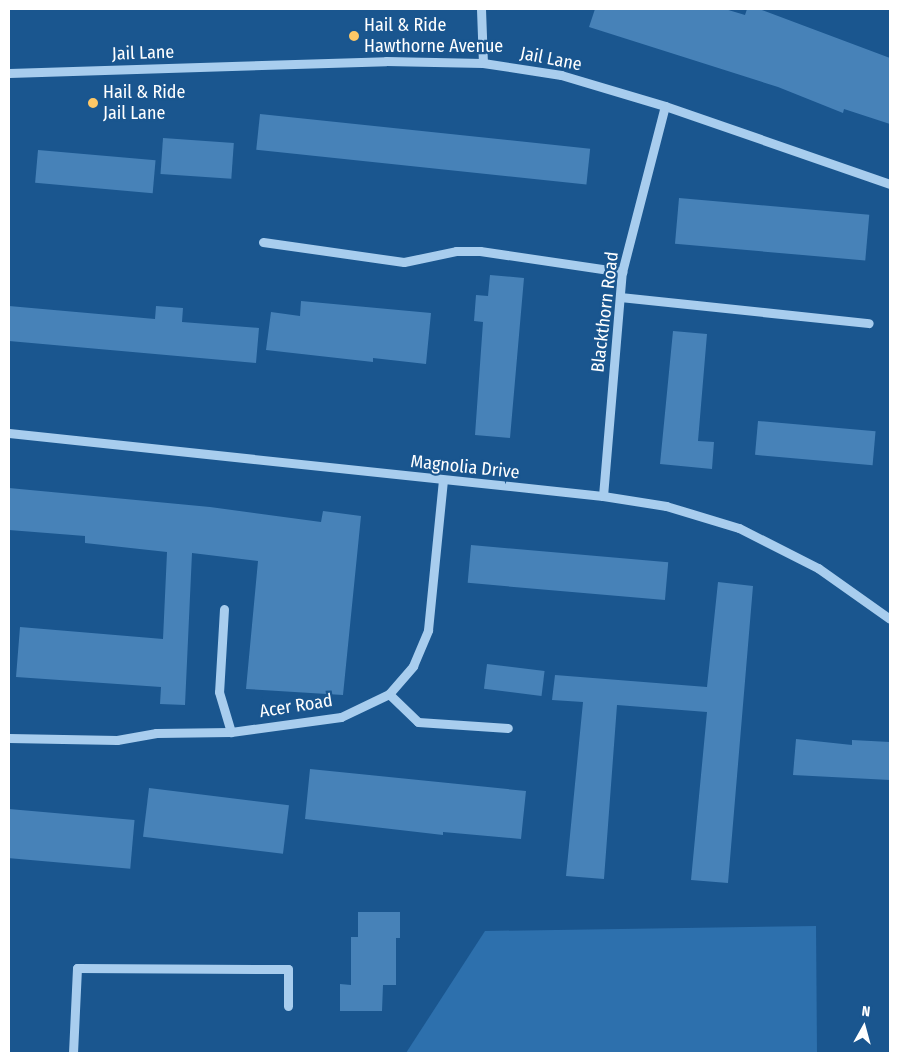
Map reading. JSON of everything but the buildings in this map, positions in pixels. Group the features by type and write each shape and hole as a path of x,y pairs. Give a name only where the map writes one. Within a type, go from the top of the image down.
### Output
{"street":[{"path":"481,9 482,63"},
{"name":"Jail Lane","path":"9,73 386,61 482,63 561,75 665,106 890,184"},
{"name":"Blackthorn Road","path":"602,496 622,272 665,106"},
{"path":"264,242 404,262 456,250 480,251 622,272"},
{"path":"620,297 869,323"},
{"name":"Magnolia Drive","path":"9,434 443,481 602,496 666,506 739,528 818,568 890,619"},
{"name":"Acer Road","path":"9,738 117,740 156,733 231,732 341,717 389,694 413,666 428,630 443,481"},
{"path":"224,610 219,692 231,732"},
{"path":"389,694 418,722 508,728"},
{"path":"73,1053 77,968 288,969 288,1006"}],"shaded area":[{"path":"816,926 817,1053 406,1053 485,931"}],"place":[{"name":"Hail & Ride Hawthorne Avenue","path":"354,36"},
{"name":"Hail & Ride Jail Lane","path":"93,103"}]}
